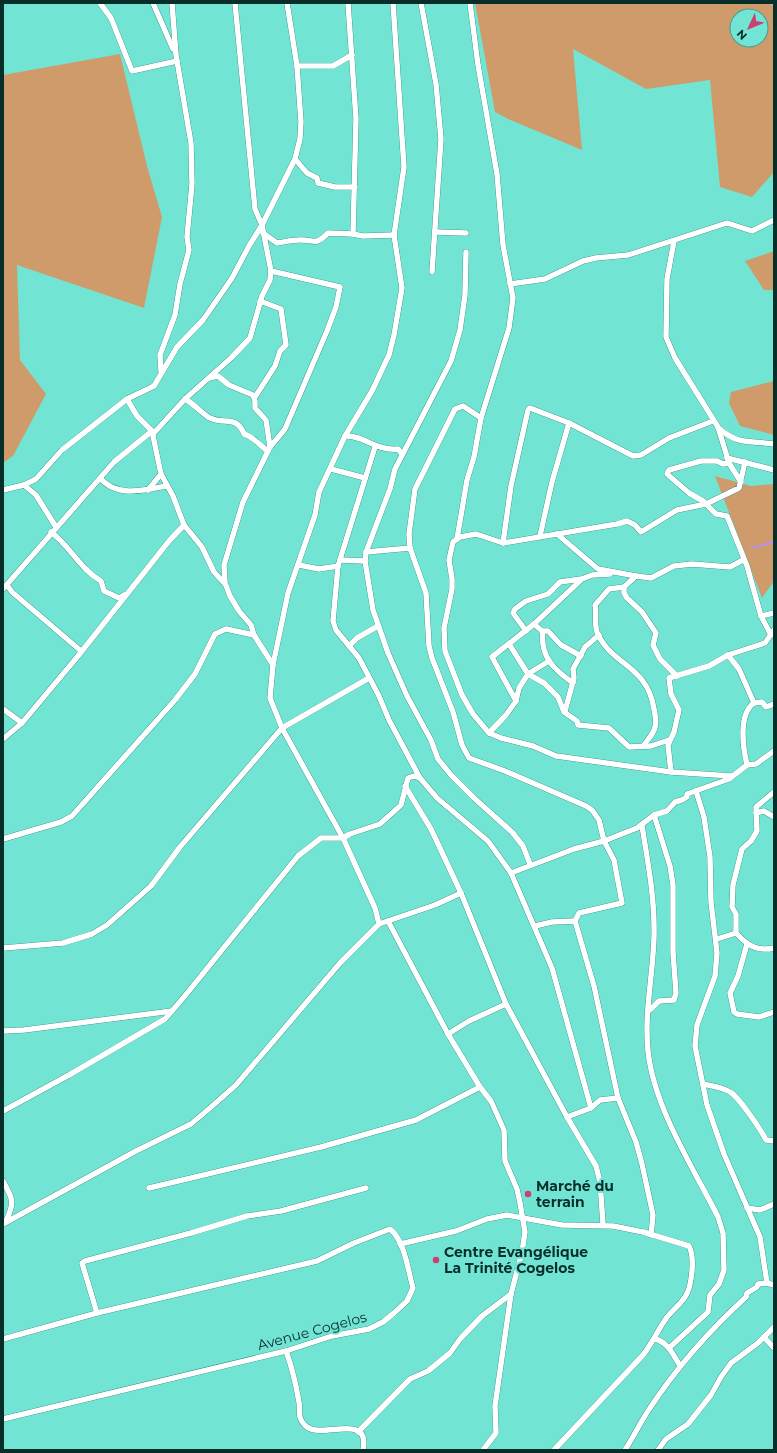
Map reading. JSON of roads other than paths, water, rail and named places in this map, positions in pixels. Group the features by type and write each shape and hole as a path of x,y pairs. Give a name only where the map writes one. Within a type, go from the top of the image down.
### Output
{"street":[{"path":"100,3 111,18 131,70 134,71 176,58"},
{"path":"153,3 176,58"},
{"path":"154,386 163,369 160,355 175,315 188,250 187,236 192,184 190,143 176,58 172,3"},
{"path":"81,651 5,587 114,462 152,432 185,399 231,358 250,338 260,301 270,280 271,271 262,226 255,209 234,3"},
{"path":"3,490 24,485 36,479 62,450 127,399 154,386 177,347 203,320 232,278 249,246 262,226 295,159 300,139 301,122 297,66 287,3"},
{"path":"348,3 355,103 355,187 353,234"},
{"path":"378,924 375,908 343,838 282,728 270,698 273,665 288,593 299,565 308,531 315,515 319,492 345,436 372,391 389,355 394,335 402,288 394,235 404,167 393,3"},
{"path":"422,3 436,84 441,139 436,232 432,272"},
{"path":"470,3 478,65 497,174 503,245 513,298 509,328 481,418 456,539 453,542 449,560 452,579 444,628 445,651 462,695 477,720 490,733 500,738 533,746 556,756 671,772 732,776"},
{"path":"297,66 333,66 352,55"},
{"path":"295,159 306,173 317,178 318,183 335,187 355,187"},
{"path":"510,284 546,279 584,261 596,258 628,255 727,224 752,231 774,220"},
{"path":"436,232 466,233"},
{"path":"263,233 277,243 301,240 314,243 328,233 364,236 394,235"},
{"path":"674,241 667,279 666,337 675,358 718,428 728,460 741,482"},
{"path":"466,252 465,295 460,330 451,361 402,454 366,552 365,560 373,610 378,626 407,696 426,731 438,759 451,775 474,798 512,832 523,846 530,864"},
{"path":"225,583 224,566 243,502 269,449 286,429 327,331 336,307 340,287 271,271"},
{"path":"260,301 281,309 286,345 280,350 275,366 255,398 255,408 266,420 269,449"},
{"path":"208,378 218,376 229,385 250,393 255,398"},
{"path":"127,399 137,416 152,432 161,474 166,486 173,496 184,525 202,547 214,572 225,583 239,611 251,625 254,635 273,665"},
{"path":"185,399 198,407 209,418 236,422 241,426 244,434 252,436 260,445 269,449"},
{"path":"481,418 463,406 456,409 415,489 410,525 410,548 426,593 429,646 432,658 453,712 466,755 473,760 505,770 586,806 592,810 599,820 604,841 614,860 622,903 579,913 575,921 594,986 618,1098 636,1142 642,1164 653,1215 651,1235"},
{"path":"503,543 511,486 528,409 568,423 633,456 641,455 669,438 713,421"},
{"path":"540,536 552,482 568,423"},
{"path":"718,428 741,442 774,444"},
{"path":"345,436 354,436 382,449 398,449 402,454"},
{"path":"375,447 338,566 333,622 336,630 358,658 379,696 388,720 420,778 437,798 488,841 511,873 552,968 591,1108"},
{"path":"671,772 668,750 669,740 674,732 679,710 672,694 669,679 709,666 728,655 765,643 772,632 761,616 746,566 727,516 716,514 706,504 680,486 667,472 701,461 717,461 723,464 728,460 745,462 774,470"},
{"path":"456,539 476,534 503,543 627,521 635,525 641,532 677,510 706,504 739,488 745,462"},
{"path":"331,469 365,478"},
{"path":"148,490 151,484 161,474"},
{"path":"100,478 106,485 127,491 148,490 166,486"},
{"path":"24,485 36,495 56,527"},
{"path":"3,739 22,723 169,541 184,525"},
{"path":"52,532 61,540 91,576 101,582 104,591 119,598 127,593"},
{"path":"557,534 593,567 614,573 651,578 674,566 692,564 730,567 743,560"},
{"path":"366,552 410,548"},
{"path":"340,560 365,560"},
{"path":"299,565 319,569 338,566"},
{"path":"214,572 220,571 224,566"},
{"path":"526,630 513,613 515,609 531,599 548,594 560,582 582,579 592,575 614,573"},
{"path":"636,576 624,587 612,588 596,602 596,631 612,654 642,677 648,688 654,707 655,726 644,745"},
{"path":"516,701 492,658 534,624 582,579"},
{"path":"624,587 624,593 627,598 642,612 656,633 653,646 660,658 677,676"},
{"path":"761,616 774,613"},
{"path":"534,624 542,631 548,631 561,645 581,656"},
{"path":"349,646 358,638 378,626"},
{"path":"3,839 61,822 72,816 179,695 195,674 215,634 226,629 254,635"},
{"path":"542,631 544,648 549,661 557,671 573,683"},
{"path":"564,712 573,683 573,669 585,647 599,635"},
{"path":"509,644 528,674 544,683 558,698 564,712 577,721 578,726 609,728 629,747 644,745 651,746 669,740"},
{"path":"728,655 738,667 754,703"},
{"path":"490,733 516,701 519,688 528,674 549,661"},
{"path":"3,948 63,943 92,934 122,913 151,886 180,847 282,728 369,678"},
{"path":"746,765 743,748 746,711 754,703 762,702 766,706 774,704"},
{"path":"3,709 22,723"},
{"path":"511,873 530,864 574,849 604,841 642,826 654,815 667,811 675,802 682,800 687,796 687,794 732,776 746,765 756,764 774,751"},
{"path":"3,1111 164,1019 298,856 321,838 343,838 350,834 380,824 401,805 408,778 414,776 420,778"},
{"path":"405,786 431,829 461,893 506,1004 567,1117 596,1166 600,1182 603,1224"},
{"path":"696,791 704,817 710,857 711,902 717,938 715,976 697,1025 695,1046 707,1105 719,1140 763,1249 767,1283"},
{"path":"774,792 756,807 757,831 755,836 742,848 733,885 732,907 736,914 736,933 747,944 767,950 774,948"},
{"path":"756,813 764,811 774,817"},
{"path":"648,1011 651,1010 658,1001 674,1000 676,993 673,952 673,885 670,866 654,815"},
{"path":"642,826 653,893 654,937 648,1011 648,1052 656,1094 718,1217 723,1233 724,1270 719,1284 710,1295 708,1312 669,1348"},
{"path":"4,1223 136,1151 191,1124 236,1085 340,963 378,924 435,905 461,893"},
{"path":"388,921 448,1034 480,1087 491,1102 504,1130 506,1161 517,1189 525,1232 522,1252 511,1294 495,1406 496,1433 483,1450"},
{"path":"535,926 552,922 575,921"},
{"path":"717,938 736,933"},
{"path":"747,944 738,976 730,993 734,1012 737,1014 759,1017 774,1012"},
{"path":"448,1034 469,1021 506,1004"},
{"path":"3,1031 24,1030 172,1011"},
{"path":"703,1084 721,1088 732,1093 755,1121 766,1140 774,1141"},
{"path":"149,1188 321,1147 416,1120 480,1087"},
{"path":"567,1117 591,1108 600,1100 618,1098"},
{"path":"3,1181 12,1197 13,1204 4,1223"},
{"path":"97,1313 82,1263 85,1261 191,1233 247,1216 281,1211 366,1188"},
{"path":"747,1208 760,1210 774,1204"},
{"path":"400,1244 456,1231 487,1219 507,1215 562,1225 603,1224 651,1235 689,1246 692,1258 692,1272 686,1296 672,1310 655,1339 644,1354 554,1450"},
{"name":"Avenue Cogelos","path":"3,1339 97,1313 317,1261 390,1229 394,1232 400,1244 413,1288 407,1301 383,1322 369,1329 332,1336 286,1351 3,1419"},
{"path":"625,1450 650,1408 680,1366 728,1313 746,1297 747,1293 757,1287 758,1284 767,1283 774,1285"},
{"path":"358,1432 410,1379 428,1371 450,1353 460,1338 482,1316 511,1294"},
{"path":"658,1450 666,1439 688,1424 711,1396 721,1377 731,1363 764,1338 774,1327"},
{"path":"764,1338 774,1348"},
{"path":"655,1339 660,1340 669,1348 680,1366"},
{"path":"286,1351 300,1404 300,1416 308,1428 352,1429 363,1434 363,1450"}],"waterway":[{"path":"752,548 774,542"}],"place":[{"name":"Marché du terrain","path":"528,1194"},
{"name":"Centre Evangélique La Trinité Cogelos","path":"436,1260"}]}
